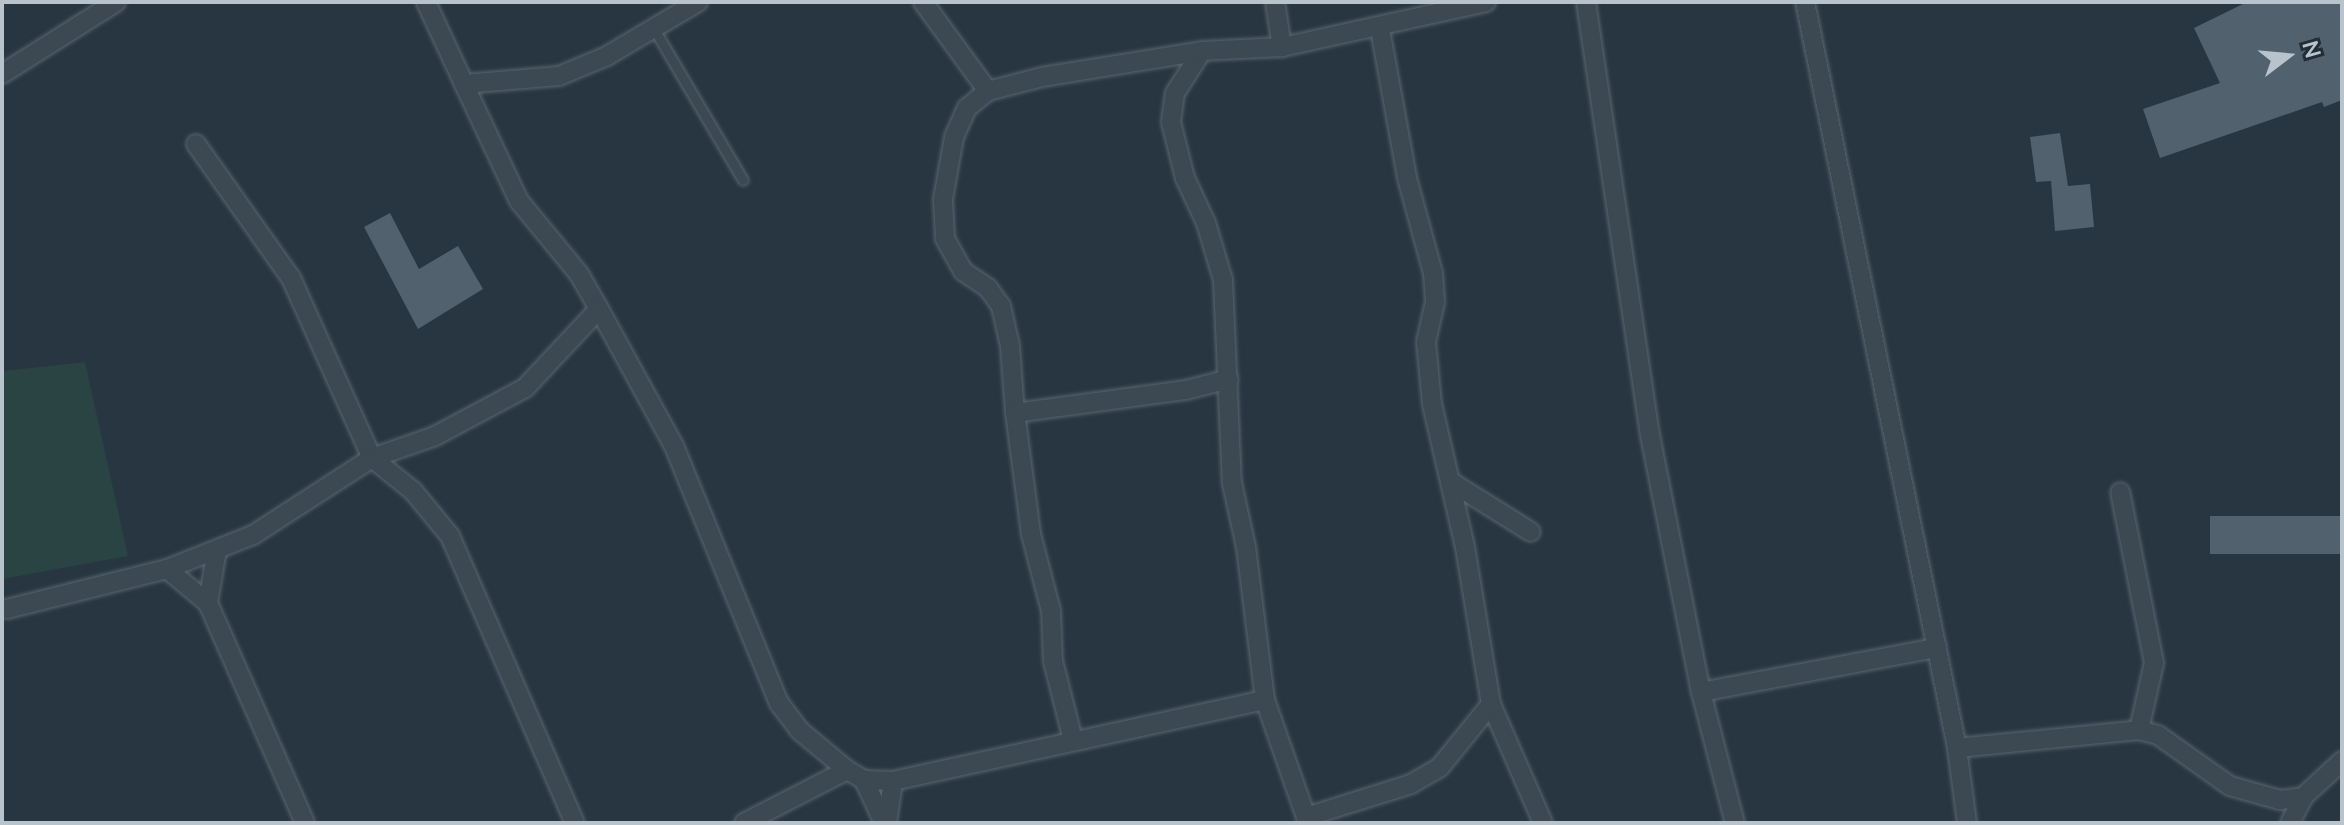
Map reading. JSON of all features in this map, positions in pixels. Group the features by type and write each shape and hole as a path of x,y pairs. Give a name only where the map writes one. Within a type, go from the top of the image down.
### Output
{"street":[{"path":"2,74 116,2"},
{"path":"426,2 519,201 579,274 674,446 779,703 799,730 847,770 864,780 893,781 1265,700"},
{"path":"464,84 559,76 654,29 698,2"},
{"path":"923,2 988,91"},
{"path":"1275,2 1282,47"},
{"path":"1073,740 1053,661 1051,611 1031,534 1015,413 1010,346 1001,306 988,288 963,271 945,238 943,199 954,137 967,108 988,91 1202,51 1282,47 1380,29 1484,2"},
{"path":"1586,2 1650,435 1701,692 1735,823"},
{"path":"1805,2 1957,748 1967,823"},
{"path":"1380,29 1407,178 1433,273 1435,302 1426,342 1432,404 1451,482 1491,704 1543,823"},
{"path":"1202,51 1175,93 1171,122 1185,178 1206,223 1223,280 1232,483 1246,547 1265,700 1307,820 1411,784 1440,767 1491,704"},
{"path":"196,144 291,278 372,458 413,491 450,536 473,579 575,823"},
{"path":"7,609 167,569 253,535 372,458 435,436 525,388 599,309"},
{"path":"1015,413 1229,379"},
{"path":"1451,482 1531,532"},
{"path":"2120,492 2154,663 2139,730"},
{"path":"208,603 217,550"},
{"path":"167,569 208,603 305,823"},
{"path":"1701,692 1937,648"},
{"path":"1957,748 2139,730 2158,735 2230,786 2280,800 2303,797"},
{"path":"2290,823 2303,797 2342,761"},
{"path":"744,823 847,770"},
{"path":"864,780 886,823"},
{"path":"886,823 893,781"}],"lane":[{"path":"654,29 743,180"}],"green space":[{"path":"85,362 128,556 2,579 2,371"}],"building":[{"path":"2247,2 2342,2 2342,100 2324,107 2322,102 2160,158 2143,109 2220,83 2194,28"},
{"path":"2060,133 2068,186 2090,184 2094,227 2055,231 2051,181 2036,182 2030,137"},
{"path":"390,213 419,269 458,246 483,289 418,329 364,227"},
{"path":"2210,516 2342,516 2342,554 2210,554"}]}
